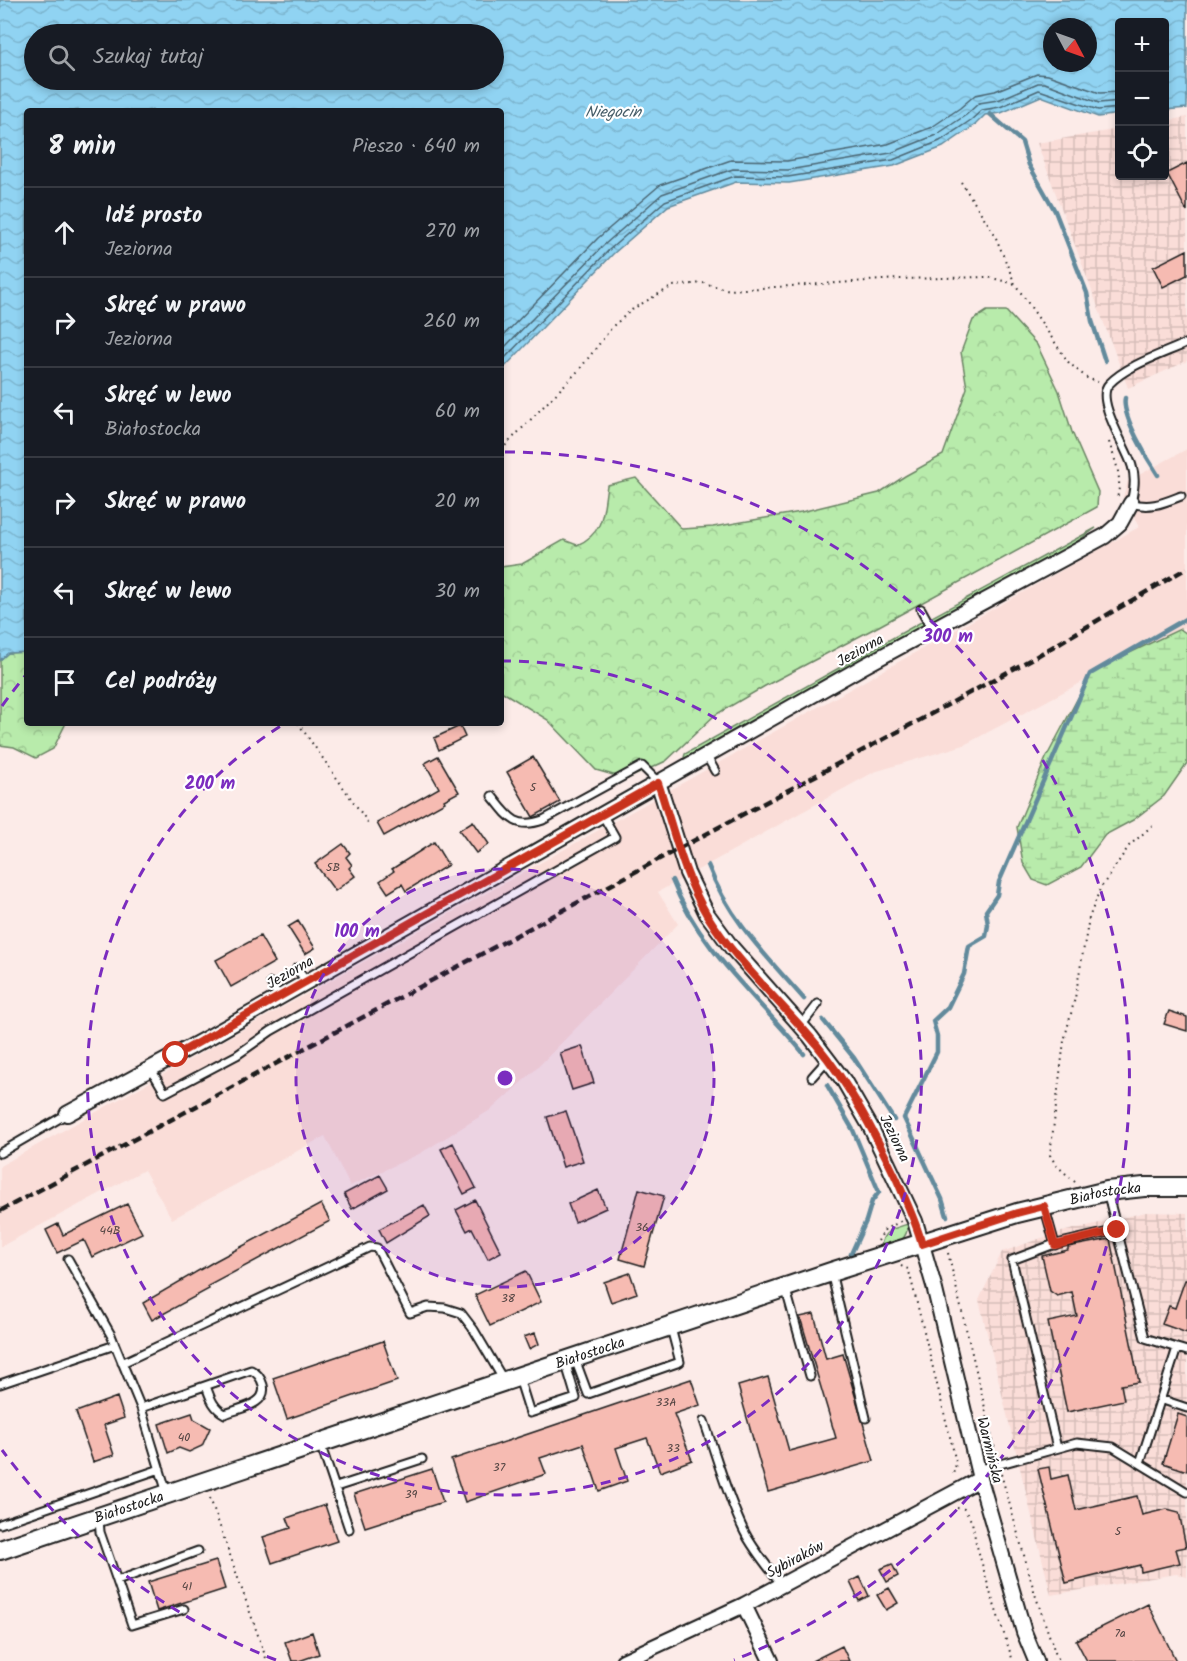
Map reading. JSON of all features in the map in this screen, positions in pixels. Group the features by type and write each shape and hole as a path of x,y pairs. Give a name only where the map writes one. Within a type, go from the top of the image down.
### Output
{"street":[{"name":"Jeziorna","path":"68,1114 932,629 1105,536 1123,519 1131,503"},
{"name":"Jeziorna","path":"658,783 687,873 707,914 732,948 828,1059 852,1092 915,1221 922,1244"},
{"name":"Białostocka","path":"0,1550 785,1287 1017,1213 1107,1191 1144,1187 1187,1187"},
{"name":"Warmińska","path":"922,1244 978,1474 1024,1632 1036,1661"},
{"name":"Sybiraków","path":"623,1661 782,1585 978,1474"},
{"path":"744,1605 771,1661"}],"lane":[{"path":"1181,496 1152,506 1131,503 1134,487 1132,467 1107,409 1104,392 1106,386 1121,373 1187,343"},
{"path":"921,609 932,629"},
{"path":"706,755 715,771"},
{"path":"492,796 508,816 526,824 543,820 642,766 658,783"},
{"path":"151,1069 165,1093 237,1055 271,1031 615,837 602,814"},
{"path":"297,968 306,982"},
{"path":"272,983 279,997"},
{"path":"801,1026 818,1004"},
{"path":"812,1077 828,1059"},
{"name":"Jeziorna","path":"0,1153 68,1114"},
{"path":"1107,1191 1145,1338 1187,1351"},
{"path":"1044,1206 1055,1245"},
{"path":"1057,1448 1012,1260 1055,1245 1117,1230"},
{"path":"122,1363 369,1248 377,1248 410,1313 428,1307 445,1308 461,1313 511,1379 530,1413 576,1398 570,1360"},
{"path":"68,1259 111,1335 141,1408 167,1493"},
{"path":"831,1272 866,1418"},
{"path":"785,1287 810,1376"},
{"path":"570,1360 588,1394 680,1362 670,1326"},
{"path":"0,1384 115,1345"},
{"path":"1140,1463 1177,1348"},
{"path":"141,1408 251,1370 260,1377 264,1395 259,1401 225,1414 218,1410 211,1400 206,1386"},
{"path":"1160,1399 1187,1408"},
{"path":"705,1421 727,1490 745,1532 755,1550 782,1585"},
{"path":"320,1443 349,1529"},
{"path":"978,1474 999,1464 1077,1443 1113,1447 1187,1492"},
{"path":"336,1488 422,1459"},
{"path":"0,1524 160,1469"},
{"path":"99,1516 100,1532 132,1625 184,1609"},
{"path":"117,1581 198,1551"}],"path":[{"path":"961,182 994,233 1015,284 1069,363 1087,378 1106,386"},
{"path":"504,447 579,370 613,326 634,308 673,286 703,283 730,290 898,279 988,277 1015,284"},
{"path":"300,726 369,824"},
{"path":"1084,1196 1076,1183 1056,1165 1050,1155 1064,1041 1075,998 1089,918 1100,889 1129,846 1154,824"},
{"path":"877,1246 879,1237 885,1229 908,1220"},
{"path":"953,1281 999,1464 1035,1594 1058,1661"},
{"path":"914,1290 953,1449"},
{"path":"206,1480 209,1496 267,1661"},
{"path":"975,1532 990,1592 1013,1661"}],"shaded area":[{"path":"1187,117 1187,361 1128,388 1037,143 1115,130 1115,180 1169,180 1169,120"},
{"path":"1187,449 1187,626 964,745 874,772 658,892 678,924 534,1071 492,1109 421,1153 350,1186 325,1136 172,1219 144,1170 0,1247 0,1166 1139,527 1123,497 1128,481"},
{"path":"1146,1212 1187,1213 1187,1577 1176,1574 1051,1595 979,1300 1002,1252 1053,1234"}],"green space":[{"path":"987,311 1006,311 1037,345 1059,391 1072,432 1098,492 1097,507 765,686 715,715 666,761 627,779 596,770 548,720 504,693 504,567 522,564 564,540 577,545 586,540 598,528 607,485 636,478 682,529 713,527 801,512 879,493 943,455 967,388 961,352 973,320"},
{"path":"1096,528 1062,552 934,621 930,618"},
{"path":"923,621 924,626 683,761 685,754"},
{"path":"1180,629 1187,634 1187,763 1164,796 1133,820 1105,835 1081,867 1047,885 1033,880 1023,863 1017,827 1046,758 1090,675 1117,659"},
{"path":"24,652 24,726 64,726 53,749 36,758 14,747 0,745 0,660 8,653"},
{"path":"908,1224 906,1235 900,1241 881,1247 887,1233"}],"water":[{"name":"Niegocin","path":"0,0 1187,0 1187,108 1169,110 1169,18 1115,18 1115,115 1098,117 1041,96 1001,113 985,115 975,125 943,147 894,166 789,183 736,182 668,206 613,254 504,368 504,108 24,108 24,652 8,653 0,660"}],"building":[{"path":"1187,163 1187,212 1169,177 1169,172"},
{"path":"1187,250 1187,275 1163,287 1153,267"},
{"path":"460,726 465,737 439,750 434,738"},
{"path":"438,756 459,792 384,836 377,823 439,788 425,763"},
{"path":"533,757 560,802 533,817 507,772"},
{"path":"473,821 489,844 476,853 459,830"},
{"path":"434,842 448,865 406,891 402,884 388,893 380,881 394,871 392,869"},
{"path":"343,844 350,853 346,857 352,865 349,868 355,876 335,891 315,864"},
{"path":"298,921 315,948 305,954 288,927"},
{"path":"260,936 275,962 231,987 216,960"},
{"path":"1169,1011 1187,1017 1187,1031 1164,1024"},
{"path":"582,1046 594,1083 572,1090 560,1053"},
{"path":"566,1111 583,1161 563,1167 547,1117"},
{"path":"453,1143 476,1188 464,1194 441,1149"},
{"path":"380,1175 388,1189 352,1209 344,1194"},
{"path":"639,1189 664,1196 644,1266 620,1259"},
{"path":"598,1190 606,1208 575,1222 568,1204"},
{"path":"475,1200 501,1252 488,1259 472,1228 467,1231 456,1210"},
{"path":"127,1204 142,1233 92,1257 84,1240 57,1253 46,1230 58,1224 63,1235"},
{"path":"321,1204 330,1221 208,1286 209,1289 152,1320 143,1303"},
{"path":"424,1205 430,1216 386,1243 379,1229"},
{"path":"1110,1239 1139,1382 1121,1385 1124,1400 1067,1412 1048,1322 1077,1316 1072,1292 1057,1296 1050,1291 1042,1256 1068,1250 1068,1247"},
{"path":"526,1271 541,1302 490,1326 475,1295"},
{"path":"630,1273 637,1293 611,1302 604,1282"},
{"path":"1185,1280 1187,1280 1187,1333 1162,1324 1169,1306 1175,1308"},
{"path":"814,1314 826,1359 843,1354 874,1461 768,1492 738,1386 768,1377 789,1451 836,1438 800,1317"},
{"path":"535,1333 539,1344 529,1349 524,1337"},
{"path":"383,1341 397,1381 287,1419 273,1378"},
{"path":"691,1379 700,1405 674,1414 692,1460 660,1472 647,1438 616,1448 627,1481 599,1491 583,1444 540,1458 546,1474 465,1502 451,1460"},
{"path":"117,1397 124,1418 104,1425 114,1455 93,1462 76,1412"},
{"path":"192,1413 194,1419 210,1428 202,1446 189,1452 179,1448 168,1453 159,1424"},
{"path":"1178,1414 1187,1417 1187,1471 1163,1463"},
{"path":"1049,1467 1051,1479 1068,1475 1076,1510 1137,1496 1142,1515 1167,1509 1179,1512 1186,1547 1176,1549 1180,1563 1141,1572 1140,1565 1066,1583 1038,1469"},
{"path":"432,1469 443,1502 365,1527 354,1494"},
{"path":"325,1505 337,1541 272,1563 263,1537 291,1528 287,1518"},
{"path":"216,1561 225,1589 157,1611 148,1582"},
{"path":"892,1564 898,1576 887,1582 880,1569"},
{"path":"860,1577 869,1596 859,1601 850,1582"},
{"path":"889,1588 898,1603 886,1610 877,1595"},
{"path":"1148,1604 1176,1661 1087,1661 1076,1640"},
{"path":"312,1632 319,1654 292,1661 285,1642"},
{"path":"842,1646 849,1661 812,1661"}],"waterway":[{"path":"990,114 1022,142 1029,165 1055,211 1087,293 1092,321 1105,361"},
{"path":"1125,398 1131,426 1158,475"},
{"path":"947,1216 942,1199 904,1118 937,1052 937,1036 933,1021 948,1007 964,974 969,946 986,936 988,925 986,911 997,895 999,882 1090,674 1187,618"},
{"path":"708,865 737,920 804,999"},
{"path":"672,880 684,905 714,951 804,1054"},
{"path":"823,1020 854,1058 894,1120"},
{"path":"827,1085 853,1130 879,1192 872,1201 851,1254"}],"railway":[{"path":"0,1211 929,715 1037,656 1187,568"}],"route":[{"path":"176,1055 658,783 687,873 701,903 727,942 816,1044 844,1081 884,1153 915,1221 922,1244 1044,1206 1055,1245 1117,1230"}]}
